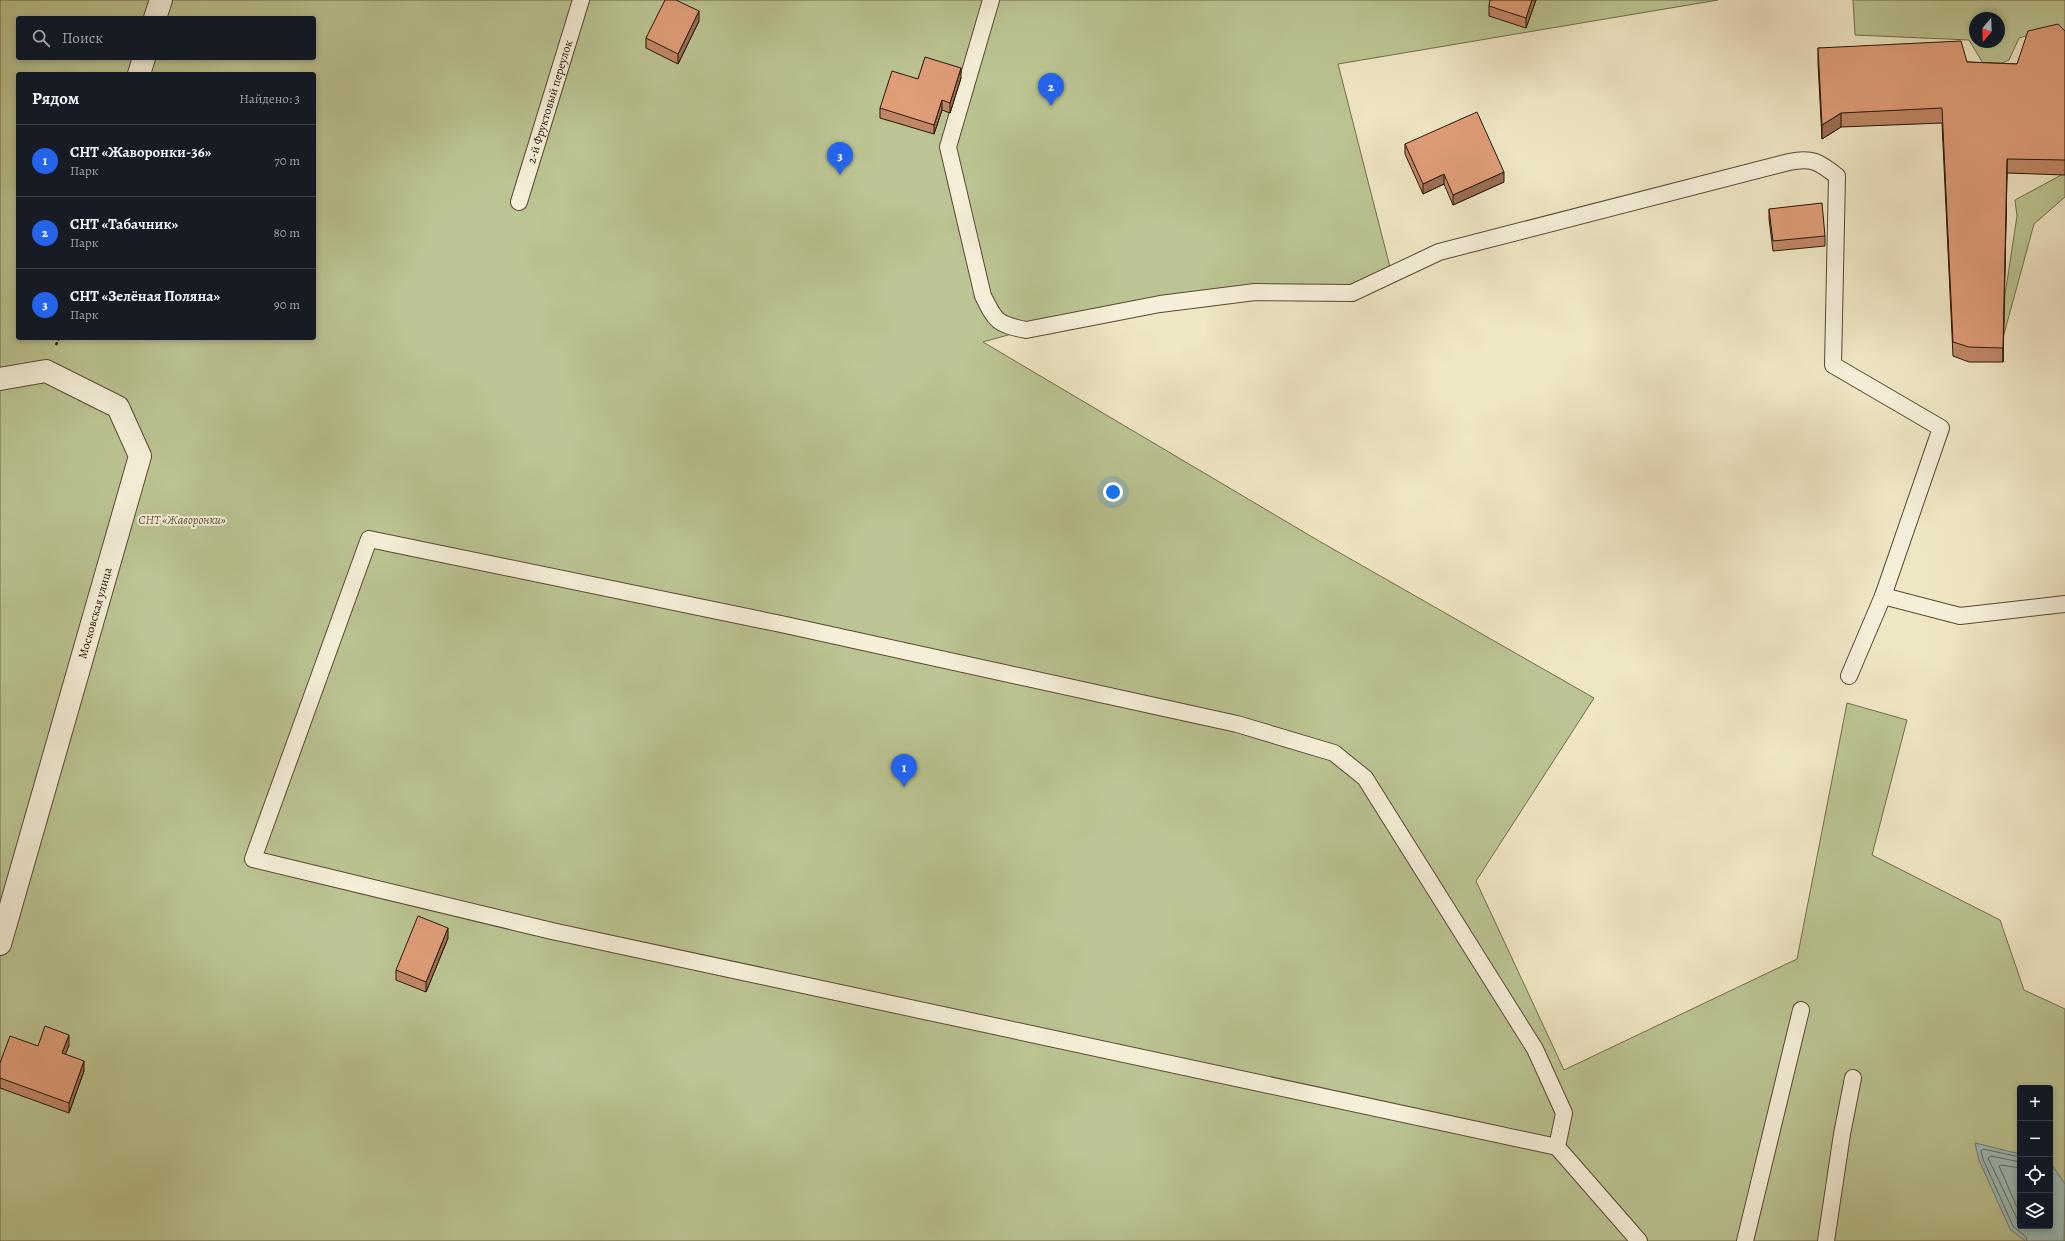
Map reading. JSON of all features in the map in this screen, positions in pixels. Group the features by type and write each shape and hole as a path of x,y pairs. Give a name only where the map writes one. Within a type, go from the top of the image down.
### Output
{"street":[{"path":"156,16 161,0"},
{"path":"140,72 143,60"},
{"name":"Московская улица","path":"0,379 46,371 118,407 140,456 0,944"}],"lane":[{"name":"2-й Фруктовый переулок","path":"519,202 581,0"},
{"path":"991,0 948,147 983,296 993,317 1004,326 1026,330 1160,304 1255,292 1352,293 1439,252 1789,162 1805,159 1820,163 1837,176 1833,365 1941,428 1883,596 1848,676"},
{"path":"1557,1147 1564,1113 1535,1049 1366,778 1334,753 1237,724 781,624 369,539 253,859 552,931 1557,1147 1639,1241"},
{"path":"1883,596 1960,616 2065,604"},
{"path":"1745,1241 1800,1010"},
{"path":"1826,1241 1842,1134 1853,1078"}],"green space":[{"name":"СНТ «Жаворонки»","path":"0,0 1718,0 1338,64 1392,275 1352,293 1255,292 1026,330 983,342 1319,541 1594,698 1476,881 1564,1070 1797,959 1847,703 1907,720 1872,855 2000,920 2024,990 2065,1009 2065,1241 0,1241"},
{"path":"1853,0 2065,0 2065,43 2036,33 2019,38 2009,60 1987,70 1974,48 2005,48 2005,12 1969,12 1969,40 1855,35"},
{"path":"2065,173 2065,197 2034,224 2001,345 2005,295 2017,216 2015,200"}],"water":[{"path":"1975,1143 2017,1153 2017,1229 2053,1229 2053,1166 2065,1184 2064,1241 2025,1241 2010,1229 1979,1160"}],"building":[{"path":"665,0 676,0 699,11 678,54 646,38"},
{"path":"1490,0 1532,0 1526,18 1489,6"},
{"path":"2058,24 2065,31 2065,160 2007,159 2003,348 1969,347 1953,342 1942,108 1841,113 1822,125 1818,48 1961,41 1967,62 2017,64 2028,31"},
{"path":"925,57 961,68 950,103 942,100 934,125 880,108 892,71 918,79"},
{"path":"1477,112 1504,172 1453,195 1444,174 1423,184 1405,144"},
{"path":"1822,203 1825,236 1773,241 1769,209"},
{"path":"418,916 448,928 426,982 396,970"},
{"path":"45,1026 69,1035 62,1053 84,1061 69,1103 0,1078 0,1063 10,1036 38,1046"}],"place":[{"name":"СНТ «Табачник»","path":"1051,106"},
{"name":"СНТ «Зелёная Поляна»","path":"840,175"},
{"name":"СНТ «Жаворонки-36»","path":"904,787"}]}
